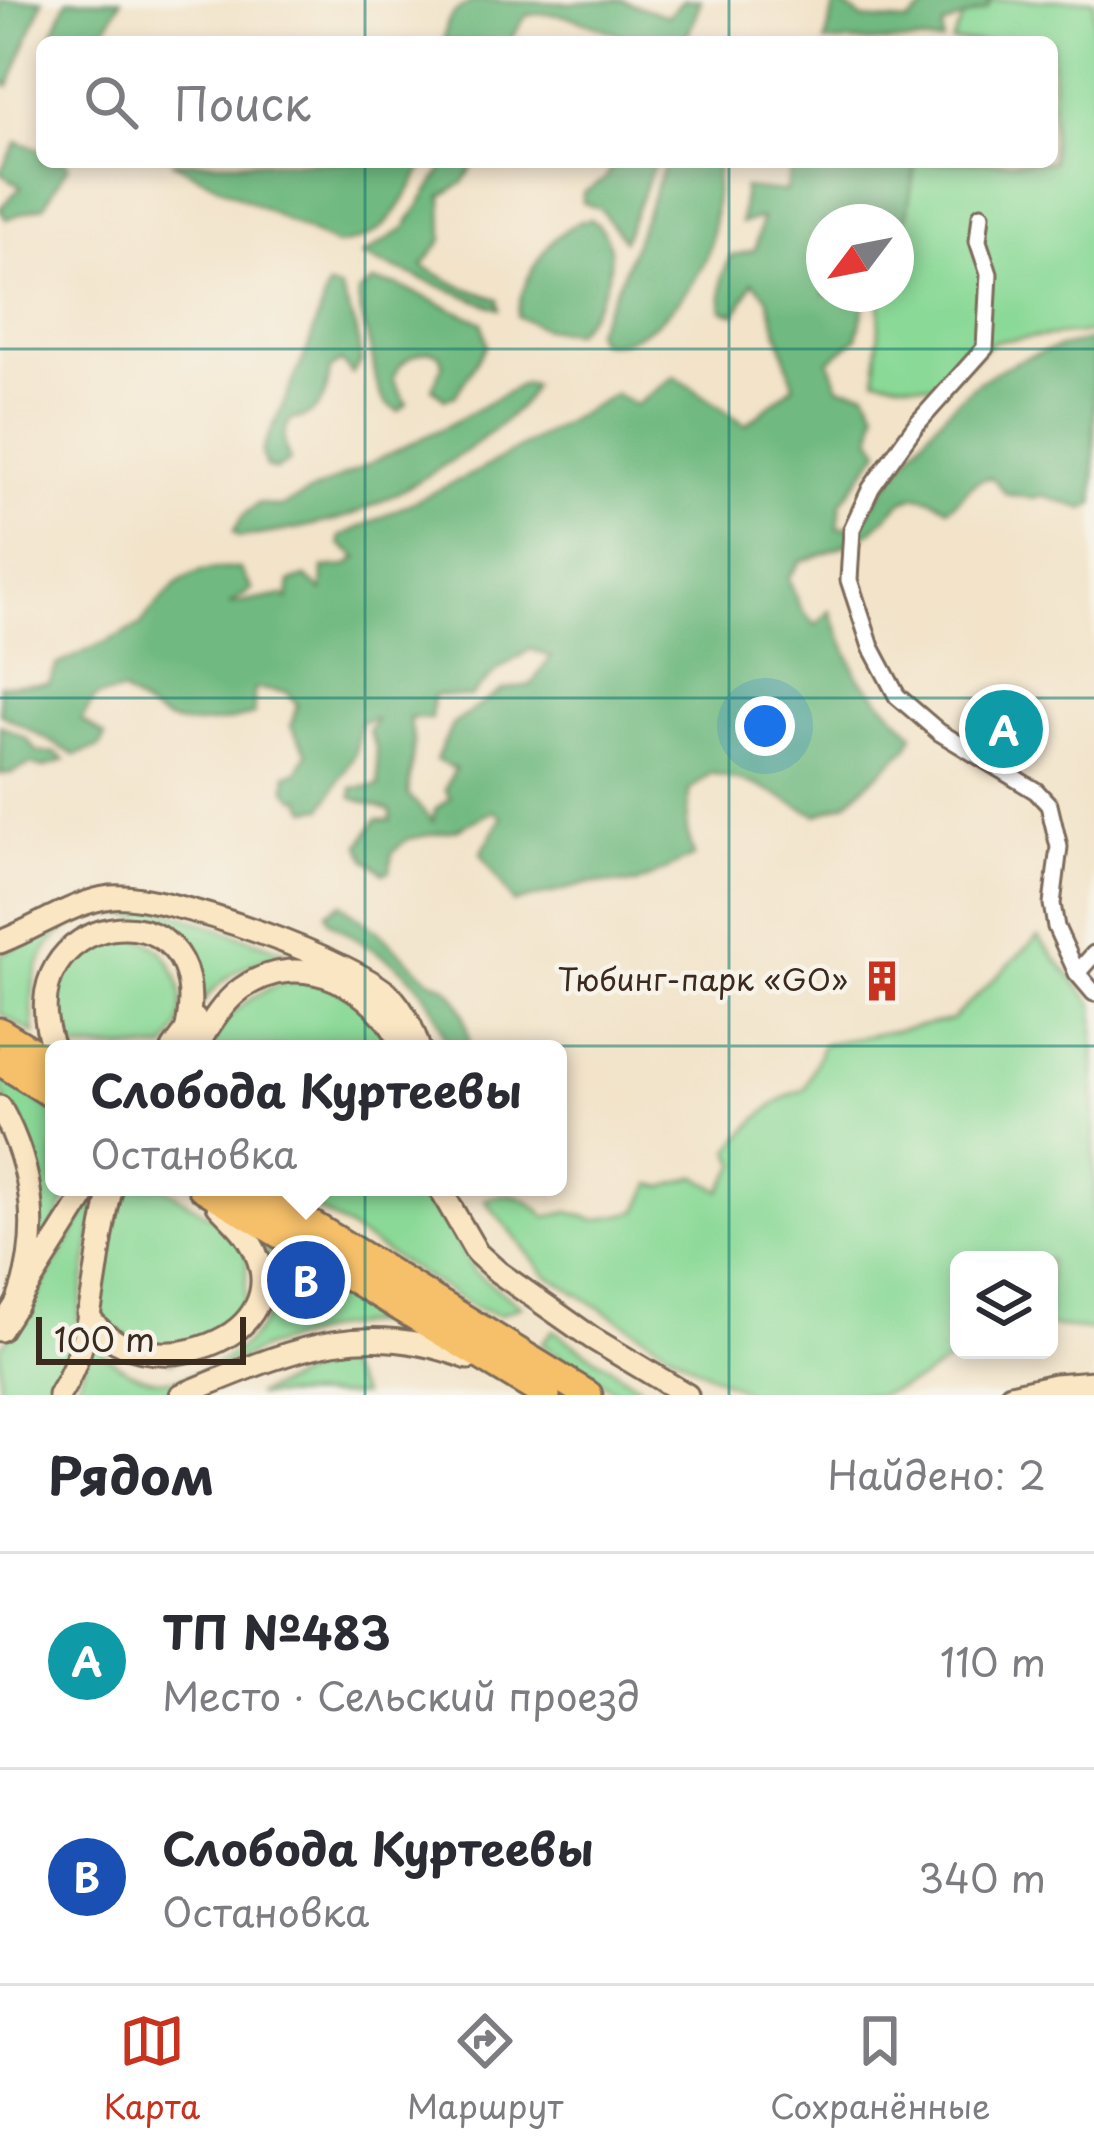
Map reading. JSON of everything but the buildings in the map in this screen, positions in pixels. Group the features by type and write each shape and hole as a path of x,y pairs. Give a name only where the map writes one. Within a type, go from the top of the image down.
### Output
{"highway":[{"path":"0,1032 45,1060"},
{"path":"0,1061 45,1089"},
{"path":"217,1196 546,1395"},
{"path":"265,1196 589,1395"}],"street":[{"path":"981,215 978,241 989,274 985,348 915,426 871,488 852,529 849,580 871,646 896,696 962,747 1036,791 1049,806 1059,847 1052,904 1056,927 1077,974 1094,993"},
{"path":"0,942 83,904 140,897 212,916 367,977 394,999 413,1029 410,1040"},
{"path":"50,1040 42,1016 46,974 54,960 78,939 117,926 147,930 174,950 189,978 192,1002 187,1027"},
{"path":"1077,974 1094,954"},
{"path":"179,1040 237,979 294,958 332,961"},
{"path":"201,1040 240,990 282,970 311,971 346,984 389,1020 402,1040"},
{"path":"0,1107 17,1142 32,1214 31,1259 16,1306"},
{"path":"0,1330 84,1196"},
{"path":"59,1395 76,1360 88,1314 110,1196"},
{"path":"88,1314 110,1350 146,1368 199,1363 238,1340 259,1301 259,1266 247,1236 210,1196"},
{"path":"444,1196 477,1252 498,1272 687,1395"},
{"path":"181,1395 296,1351 340,1340 394,1340 442,1348 517,1377"},
{"path":"1011,1395 1094,1382"}],"green space":[{"path":"0,0 43,0 9,86 0,79"},
{"path":"67,0 121,0 101,36 52,36"},
{"path":"475,0 620,0 668,16 683,0 701,0 687,36 620,36 568,17 540,14 526,16 513,36 444,36 451,16"},
{"path":"836,0 863,19 908,22 930,0 992,0 986,9 943,26 943,36 827,36"},
{"path":"979,0 1094,0 1094,332 994,341 942,387 876,378 880,312 914,312 914,204 897,204 898,168 1058,168 1058,36 955,36 967,9"},
{"path":"17,142 36,148 36,168 67,168 44,206 6,219 0,208 21,187 0,172"},
{"path":"183,168 423,168 382,227 336,245"},
{"path":"443,168 472,168 463,183 442,196 443,239 422,266 498,299 499,309 362,256 405,228"},
{"path":"611,168 653,168 624,240 601,210 583,202 583,193 605,179"},
{"path":"664,168 718,168 710,246 695,279 650,327 615,343 598,341 594,331 622,276"},
{"path":"791,168 915,168 909,204 806,204 806,312 863,312 857,338 829,361 839,387 866,391 876,411 872,438 880,450 841,503 838,528 858,526 917,446 971,389 1025,358 1094,340 1094,503 1083,509 1044,495 1006,494 993,478 985,479 948,508 922,497 904,500 870,532 801,561 788,578 802,610 816,625 830,611 858,677 913,734 908,747 846,803 817,815 756,785 711,773 689,791 687,832 694,856 636,884 590,883 514,903 481,853 502,817 494,811 456,830 407,839 392,853 390,871 384,873 366,859 360,845 376,820 391,820 391,811 352,798 352,788 379,786 376,747 369,731 376,719 360,723 355,754 323,808 307,810 301,798 295,799 286,789 287,774 297,772 307,753 291,726 297,704 286,692 254,689 254,714 197,724 165,719 122,692 96,697 81,720 105,736 100,747 75,755 0,713 0,685 49,683 57,665 141,625 175,586 199,572 240,569 252,589 229,605 283,595 288,599 290,582 306,577 322,591 323,568 347,566 358,558 340,544 340,537 482,469 615,394 636,405 675,376 746,425 794,385 767,297 753,282 736,314 722,310 722,276 731,256 755,250 762,218 741,223 744,188 785,192","holes":["531,649 551,657 531,685 502,690 452,725 436,760 455,769 445,789 450,798 435,810 433,821 408,795 414,742 409,718 431,719 433,695 470,697 496,671"]},
{"path":"590,219 609,245 610,260 602,293 583,322 573,333 544,329 517,316 525,286 541,256 563,232"},
{"path":"373,282 397,285 482,322 487,345 455,396 445,399 432,388 443,365 440,355 431,351 407,359 393,379 407,404 399,411 384,401 358,293"},
{"path":"328,287 340,289 356,328 361,362 352,374 341,361 330,369 321,403 309,414 291,420 286,430 290,461 276,470 266,467 262,452 308,348"},
{"path":"522,384 533,385 504,422 385,499 315,525 239,537 233,532 259,503 280,507"},
{"path":"0,725 27,739 38,752 56,753 65,760 0,774"},
{"path":"145,903 289,953 240,969 202,1003 198,973 184,948 163,929 137,918 109,915 82,921 58,936 40,961 33,988 34,1034 0,1013 0,955 89,910"},
{"path":"342,903 429,979 452,993 464,1015 468,1040 445,1040 417,984 329,921 326,913"},
{"path":"95,937 134,937 158,949 174,970 182,997 179,1027 171,1040 61,1040 55,1034 49,991"},
{"path":"1038,937 1094,1005 1094,1330 1058,1327 1058,1251 950,1251 953,1359 917,1381 879,1395 751,1395 694,1366 545,1274 485,1200 511,1196 525,1200 546,1217 569,1212 596,1220 638,1211 651,1184 665,1187 697,1176 720,1191 737,1165 730,1150 772,1106 805,1089 823,1044 951,1020"},
{"path":"288,981 340,991 363,1007 389,1040 211,1040 240,1007"},
{"path":"0,1075 45,1106 45,1196 68,1196 38,1259 33,1163"},
{"path":"95,1196 101,1196 70,1352 60,1376 48,1395 0,1395 0,1348 30,1307"},
{"path":"119,1196 177,1196 228,1228 247,1252 245,1303 236,1328 171,1362 97,1318"},
{"path":"297,1196 433,1196 474,1272 521,1306 499,1315 475,1308"},
{"path":"258,1246 293,1266 286,1279 315,1299 333,1284 417,1333 375,1323 336,1327 266,1347 161,1395 74,1395 92,1342 124,1368 164,1380 196,1374 230,1356 258,1330 271,1301"},
{"path":"553,1330 652,1395 622,1395 541,1344"},
{"path":"339,1359 362,1395 256,1395"}],"place":[{"name":"ТП №483","path":"1004,729"},
{"name":"Тюбинг-парк «GO»","path":"882,981"},
{"name":"Слобода Куртеевы","path":"306,1280"}]}
